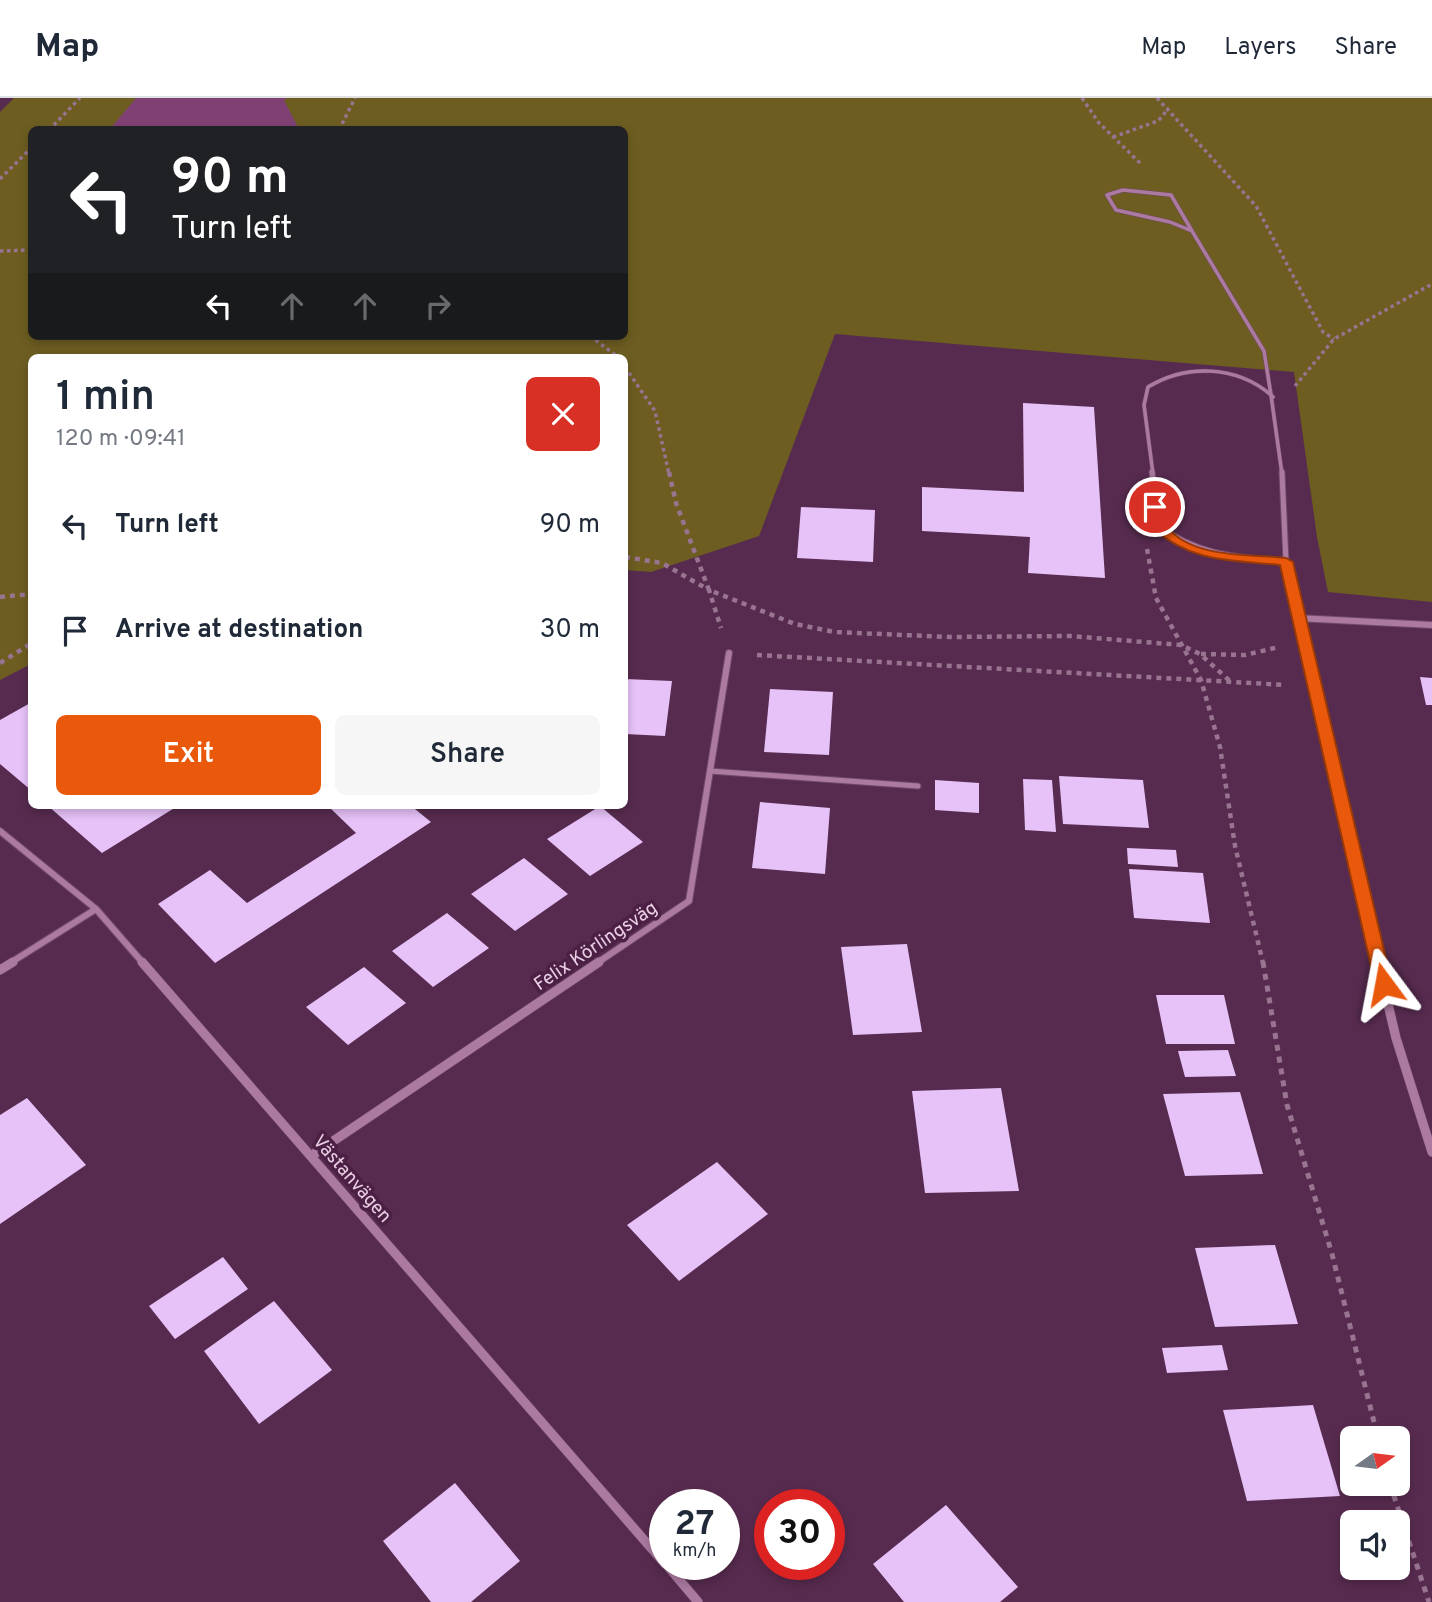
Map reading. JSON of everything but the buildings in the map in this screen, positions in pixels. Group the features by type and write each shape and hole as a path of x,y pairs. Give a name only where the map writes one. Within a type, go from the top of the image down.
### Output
{"street":[{"path":"1286,562 1396,1038 1432,1152"},
{"path":"1297,618 1432,625"},
{"name":"Felix Körlingsväg","path":"311,1156 689,901 729,653"},
{"name":"Västanvägen","path":"0,831 96,909 649,1546"},
{"path":"0,970 96,909"},
{"name":"Västanvägen","path":"679,1580 698,1602"}],"lane":[{"path":"1193,231 1170,222 1116,210 1107,195 1123,190 1171,195 1193,231 1264,351 1273,397 1282,470 1286,562 1198,552 1177,542 1159,526 1144,405 1148,387 1166,375 1200,371 1253,382 1273,397"},
{"path":"710,772 918,786"}],"path":[{"path":"53,126 79,98"},
{"path":"341,126 355,98"},
{"path":"1082,98 1112,137 1171,195"},
{"path":"1157,98 1256,206 1323,332 1334,339"},
{"path":"1112,137 1134,132 1157,121 1169,108"},
{"path":"0,179 28,151"},
{"path":"0,251 28,250"},
{"path":"1273,397 1288,393 1303,379 1334,339 1432,284"},
{"path":"595,340 614,354"},
{"path":"628,371 655,411 676,503 709,590 729,653 1313,687"},
{"path":"1146,540 1149,573 1156,598 1201,680 1220,747 1235,846 1262,958 1287,1105 1332,1254 1375,1426"},
{"path":"628,557 662,563 709,590 795,624 834,632 950,637 1070,636 1181,645 1200,654 1231,682"},
{"path":"0,597 28,594"},
{"path":"1200,654 1245,656 1302,637"},
{"path":"0,663 28,646"},
{"path":"1394,1496 1429,1602"}],"shaded area":[{"path":"14,98 1432,98 1432,602 1328,592 1317,537 1294,372 835,334 759,536 651,572 628,570 628,354 28,354 28,666 0,680 0,112"},
{"path":"136,98 287,98 284,100 297,126 113,126"}],"route":[{"path":"1155,507 1159,526 1177,542 1198,552 1286,562 1384,984"}]}
